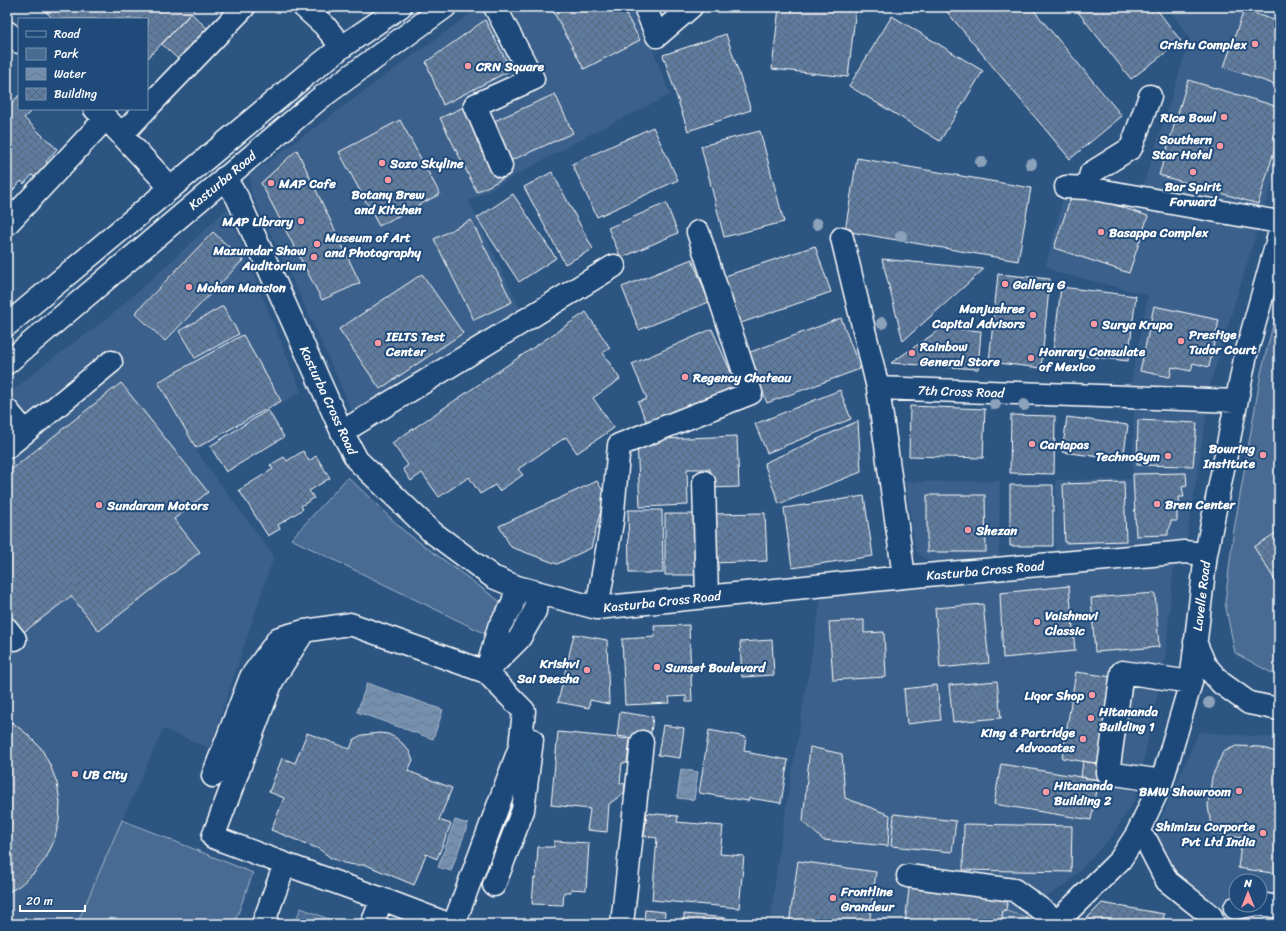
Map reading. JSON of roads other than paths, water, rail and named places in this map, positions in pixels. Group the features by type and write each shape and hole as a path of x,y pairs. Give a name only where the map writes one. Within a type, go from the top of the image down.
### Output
{"street":[{"path":"148,108 244,7"},
{"path":"304,7 324,25 342,47"},
{"name":"Kasturba Road","path":"8,324 306,75 342,47 400,7"},
{"name":"Kasturba Road","path":"7,363 319,99 360,67 445,7"},
{"path":"495,7 532,79 475,104 501,166"},
{"path":"645,7 657,36 691,7"},
{"path":"7,32 18,41"},
{"path":"1087,188 1091,173 1132,148 1150,96"},
{"path":"107,120 131,125 146,110"},
{"path":"107,120 171,188"},
{"path":"7,224 107,120"},
{"name":"Kasturba Cross Road","path":"224,178 237,197 342,432 357,460 432,532 493,577 527,590 597,608 904,577 1184,552 1206,554"},
{"path":"1066,186 1087,188 1279,222"},
{"path":"597,608 612,522 619,446 751,393 698,232"},
{"name":"Lavelle Road","path":"1056,923 1120,860 1138,834 1162,781 1191,682 1206,554 1236,401 1246,354 1279,235"},
{"path":"842,238 878,388 904,577"},
{"path":"342,432 614,266"},
{"path":"7,447 111,362"},
{"name":"7th Cross Road","path":"878,388 1236,401"},
{"path":"7,410 25,432"},
{"path":"704,482 708,597"},
{"path":"486,672 519,639 535,611 527,590"},
{"path":"213,776 251,677 279,638 350,624 486,672 524,711 532,734 523,810 494,885"},
{"path":"304,632 272,681 213,837 448,924"},
{"path":"1195,640 1205,665 1221,683 1249,703 1279,709"},
{"path":"1162,781 1108,773 1122,672 1191,682"},
{"path":"454,924 520,747 524,711"},
{"path":"622,924 642,742"},
{"path":"1138,834 1147,842 1166,881 1211,916 1213,924"},
{"path":"263,924 285,864"},
{"path":"908,876 1014,890 1056,923"},
{"path":"372,924 382,899"},
{"path":"1268,905 1279,907"}],"water":[{"path":"367,683 443,710 433,739 357,712"},
{"path":"681,769 698,772 694,800 677,798"},
{"path":"455,820 468,824 451,871 438,867"}],"place":[{"name":"Cristu Complex","path":"1255,44"},
{"name":"CRN Square","path":"468,66"},
{"name":"Rice Bowl","path":"1224,117"},
{"name":"Southern Star Hotel","path":"1220,146"},
{"name":"Sozo Skyline","path":"382,163"},
{"name":"Bar Spirit Forward","path":"1193,172"},
{"name":"Botany Brew and Kitchen","path":"388,180"},
{"name":"MAP Cafe","path":"271,183"},
{"name":"MAP Library","path":"301,221"},
{"name":"Basappa Complex","path":"1101,232"},
{"name":"Museum of Art and Photography","path":"317,244"},
{"name":"Mazumdar Shaw Auditorium","path":"314,257"},
{"name":"Gallery G","path":"1005,284"},
{"name":"Mohan Mansion","path":"189,287"},
{"name":"Manjushree Capital Advisors","path":"1033,315"},
{"name":"Surya Krupa","path":"1094,324"},
{"name":"Prestige Tudor Court","path":"1181,341"},
{"name":"IELTS Test Center","path":"378,343"},
{"name":"Rainbow General Store","path":"912,353"},
{"name":"Honrary Consulate of Mexico","path":"1031,358"},
{"name":"Regency Chateau","path":"685,377"},
{"name":"Cariapas","path":"1032,444"},
{"name":"Bowring Institute","path":"1263,455"},
{"name":"TechnoGym","path":"1168,456"},
{"name":"Bren Center","path":"1157,504"},
{"name":"Sundaram Motors","path":"99,505"},
{"name":"Shezan","path":"968,530"},
{"name":"Vaishnavi Classic","path":"1037,622"},
{"name":"Sunset Boulevard","path":"657,667"},
{"name":"Krishvi Sai Deesha","path":"587,670"},
{"name":"Liqor Shop","path":"1092,695"},
{"name":"Hitananda Building 1","path":"1091,718"},
{"name":"King & Partridge Advocates","path":"1083,739"},
{"name":"UB City","path":"75,774"},
{"name":"BMW Showroom","path":"1239,791"},
{"name":"Hitananda Building 2","path":"1046,792"},
{"name":"Shimizu Corporte Pvt Ltd India","path":"1263,833"},
{"name":"Frontline Grandeur","path":"833,898"}]}
